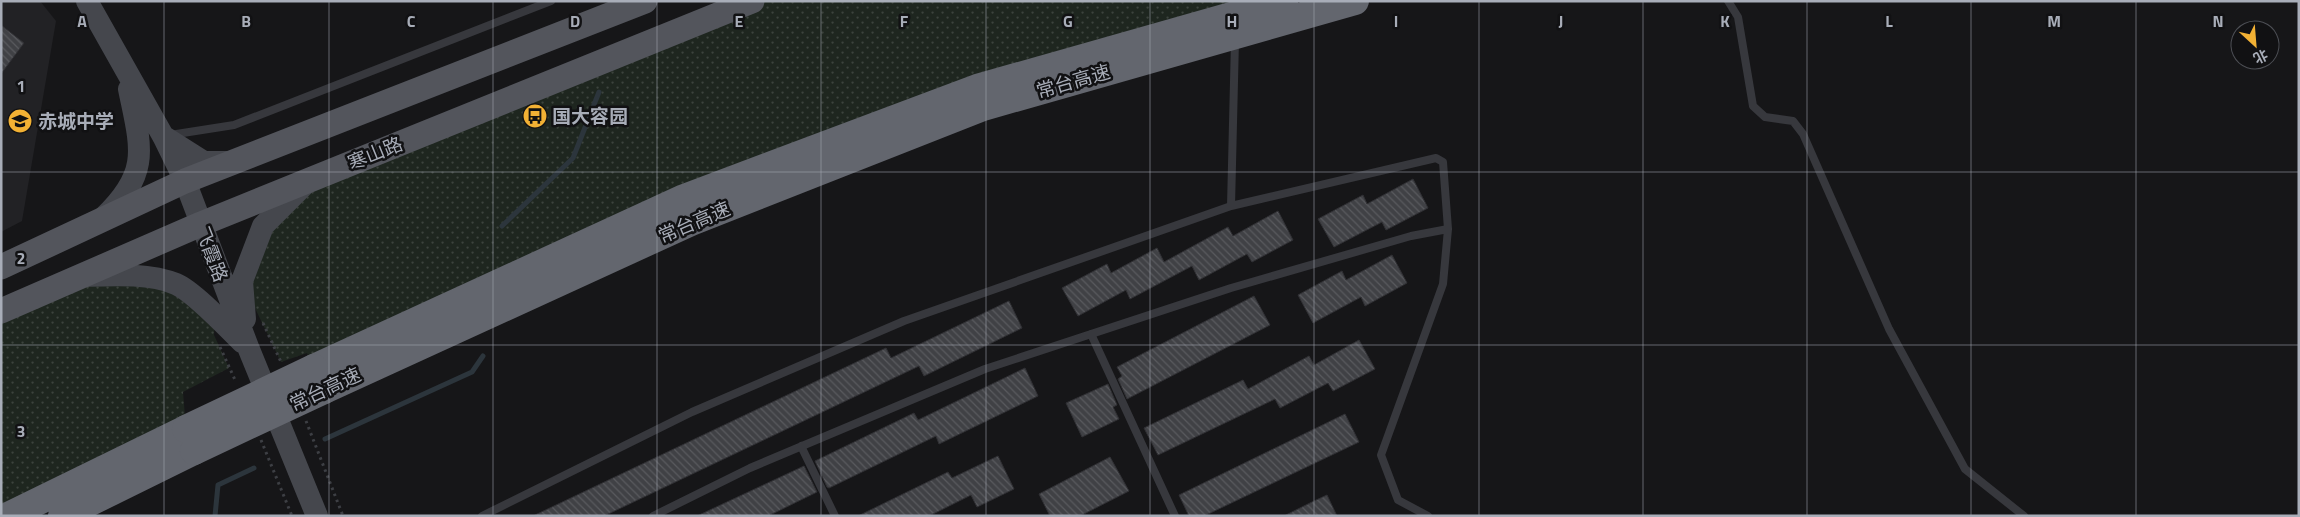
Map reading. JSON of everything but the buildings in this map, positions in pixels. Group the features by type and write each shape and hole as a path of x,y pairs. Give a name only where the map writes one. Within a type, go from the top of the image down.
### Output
{"highway":[{"name":"常台高速","path":"8,516 190,440 319,379 684,198 977,88 1284,1"},
{"name":"常台高速","path":"319,379 691,222 983,107 1355,1"},
{"name":"常台高速","path":"62,516 190,440"}],"main road":[{"name":"飞霞路","path":"87,1 163,136 185,182 248,347 317,516"},
{"path":"1,267 185,182 645,1"},
{"name":"寒山路","path":"1,311 201,224 752,1"},
{"path":"101,220 122,200 137,173 138,131 124,66"},
{"path":"163,136 204,162 235,162"},
{"path":"248,347 242,281 263,226 309,180"},
{"path":"79,276 126,274 177,284 215,315 248,347"}],"lane":[{"path":"163,136 234,125 551,1"},
{"path":"1235,21 1236,1"},
{"path":"1728,1 1738,17 1753,106 1765,117 1793,121 1803,134 1889,329 1966,470 2024,516"},
{"path":"1231,206 1235,30"},
{"path":"482,516 692,412 904,321 1231,206 1436,158 1444,162 1448,229 1443,284 1381,455 1398,500 1428,516"},
{"path":"653,516 750,468 984,368 1232,288 1411,236 1448,229"},
{"path":"1091,334 1175,516"},
{"path":"801,446 835,516"}],"shaded area":[{"name":"赤城中学","path":"1,1 40,1 56,21 22,221 1,232"},
{"path":"752,1 1284,1 314,368 307,353 281,362 242,281 263,226 309,180"},
{"path":"79,276 177,284 215,315 214,335 229,368 183,392 186,429 1,516 1,311"}],"waterway":[{"path":"502,226 573,158 599,92"},
{"path":"325,439 472,372 483,356"},
{"path":"215,516 218,485 254,468"}],"place":[{"name":"国大容园","path":"535,116"},
{"name":"赤城中学","path":"20,121"}]}
